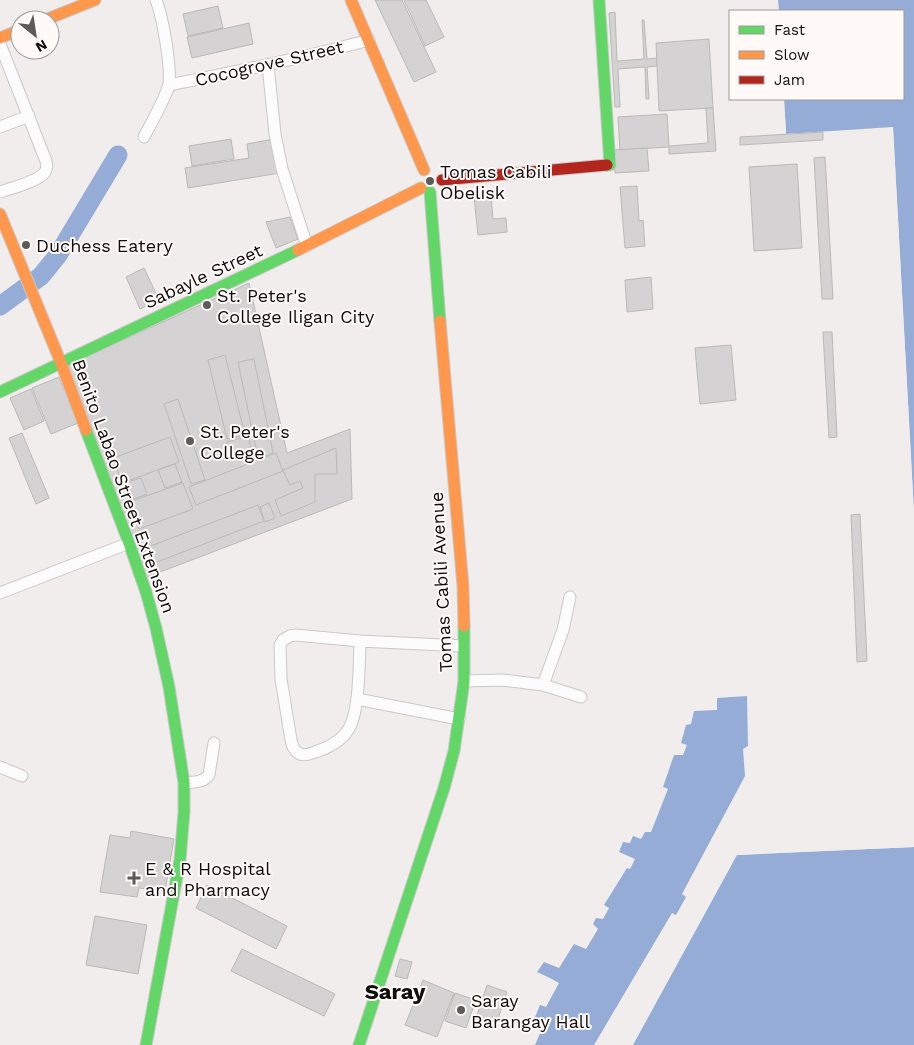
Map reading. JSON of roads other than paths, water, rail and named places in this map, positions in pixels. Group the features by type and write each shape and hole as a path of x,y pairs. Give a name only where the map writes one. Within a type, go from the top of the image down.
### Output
{"street":[{"path":"60,14 95,0"},
{"path":"144,137 161,104 168,85 167,47 156,0"},
{"path":"351,0 369,40 435,173 441,186 433,192 425,190 418,182 419,175 435,173 610,165 599,0"},
{"name":"Cocogrove Street","path":"168,85 322,53 369,40"},
{"path":"0,44 47,166 45,172 36,179 0,192"},
{"path":"268,65 275,134 282,169 307,246"},
{"path":"0,127 29,116"},
{"name":"Sabayle Street","path":"0,392 425,190"},
{"name":"Tomas Cabili Avenue","path":"359,1045 444,788 454,750 464,681 463,586 434,254 425,190"},
{"name":"Benito Labao Street Extension","path":"0,214 61,363 129,543 146,592 169,687 184,783 184,812 180,860 146,1045"},
{"path":"0,593 129,543"},
{"path":"543,685 563,630 570,597"},
{"path":"360,641 357,699 349,729 339,740 320,751 304,755 297,753 293,748 291,740 280,679 280,645 282,640 295,635 360,641 464,646"},
{"path":"464,681 503,680 543,685 581,697"},
{"path":"357,699 459,719"},
{"path":"184,783 201,781 209,775 214,743"},
{"path":"0,767 22,776"}],"water":[{"path":"778,0 914,0 914,512 893,128 786,134 784,100 904,100 904,10 779,10"},
{"path":"747,696 748,746 743,749 745,776 682,894 686,897 676,915 672,913 594,1045 535,1045 541,1031 531,1027 540,1005 546,1007 559,983 537,972 544,962 559,968 574,944 586,949 598,929 593,924 596,918 603,919 609,908 604,905 627,868 630,869 635,859 619,852 623,842 630,843 633,836 641,839 645,832 651,832 668,789 663,787 674,755 683,755 687,745 681,743 686,725 691,724 694,711 717,710 717,698"},
{"path":"914,847 914,1045 633,1045 737,855"}],"waterway":[{"path":"0,306 41,276 58,255 118,155"}],"place":[{"name":"Tomas Cabili Obelisk","path":"430,181"},
{"name":"Duchess Eatery","path":"26,245"},
{"name":"St. Peter's College Iligan City","path":"207,305"},
{"name":"St. Peter's College","path":"190,441"},
{"name":"E & R Hospital and Pharmacy","path":"134,878"},
{"name":"Saray Barangay Hall","path":"461,1010"}],"district":[{"name":"Saray","path":"395,991"}]}
